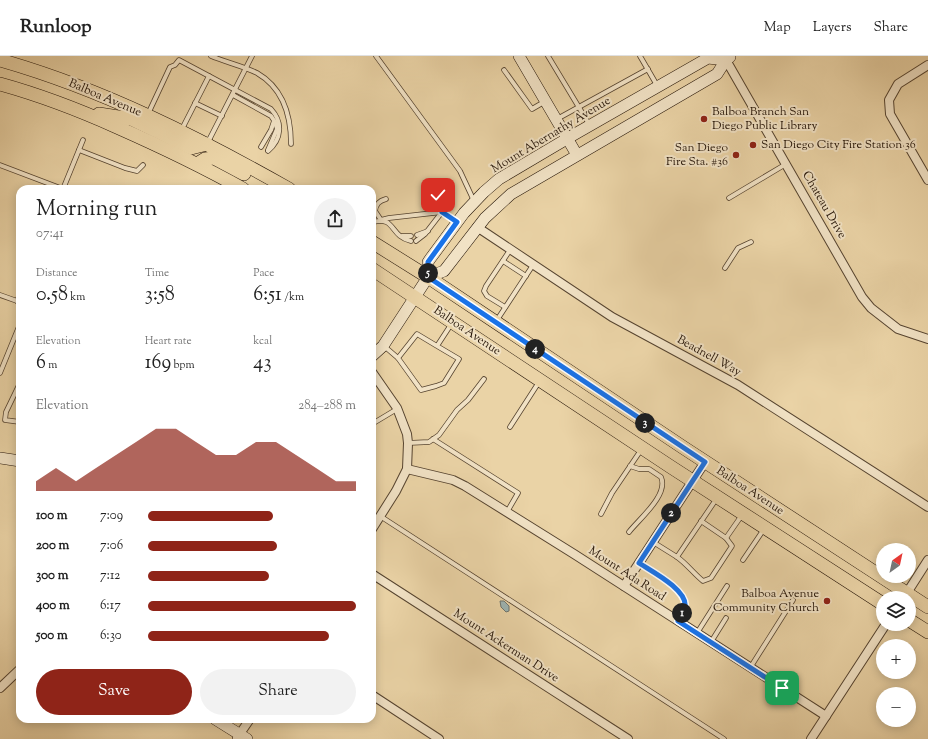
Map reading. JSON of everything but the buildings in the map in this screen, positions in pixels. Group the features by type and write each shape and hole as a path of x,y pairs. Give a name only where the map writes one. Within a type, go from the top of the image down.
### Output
{"main road":[{"path":"521,57 577,155"},
{"name":"Mount Abernathy Avenue","path":"376,353 384,346 428,277 428,262 464,213 499,179 708,58 727,57"},
{"path":"428,277 444,271 477,227 495,207 511,194 717,74 727,57"},
{"name":"Balboa Avenue","path":"0,60 85,88 207,144 282,185"},
{"name":"Balboa Avenue","path":"0,84 82,112 197,164 236,185"},
{"name":"Balboa Avenue","path":"82,112 131,119 191,148 207,144"},
{"name":"Balboa Avenue","path":"197,164 205,159 214,158 255,179 269,178"},
{"name":"Balboa Avenue","path":"376,244 496,322 898,591"},
{"name":"Balboa Avenue","path":"376,272 876,599"},
{"path":"0,458 16,460"},
{"name":"Balboa Avenue","path":"916,601 928,607"},
{"path":"916,624 928,632"},
{"path":"221,723 241,737"}],"street":[{"name":"Chateau Drive","path":"727,57 862,297 871,308 898,329 928,339"},
{"path":"928,65 898,84 889,100 890,114 928,180"},
{"name":"Beadnell Way","path":"477,227 612,317 738,385 928,507"},
{"path":"376,378 397,408 407,434 408,443 407,469 396,491 376,522"},
{"path":"624,586 705,462"},
{"name":"Mount Ada Road","path":"407,469 453,480 465,486 826,716"},
{"path":"908,591 928,560"},
{"name":"Mount Ackerman Drive","path":"376,577 628,739"},
{"path":"811,739 881,631"},
{"path":"0,688 16,673"},
{"path":"376,698 439,739"},
{"path":"241,737 248,723"}],"lane":[{"path":"210,56 256,73 274,87 288,112 291,128 291,144"},
{"path":"207,144 252,56"},
{"path":"376,56 460,170 474,202"},
{"path":"548,56 590,126"},
{"path":"640,56 658,87"},
{"path":"147,116 170,67 179,60 270,109 278,118 280,129 279,136 268,151 277,129 274,120 271,116 232,95"},
{"path":"557,119 648,68"},
{"path":"504,70 532,109 546,101"},
{"path":"180,132 209,76"},
{"path":"195,103 222,116"},
{"path":"261,147 271,130 274,120"},
{"path":"65,185 83,140"},
{"path":"79,150 124,168 137,171 143,165"},
{"path":"729,198 786,164"},
{"path":"0,165 52,185"},
{"path":"416,241 428,230 447,205 446,199 443,196 429,195"},
{"path":"376,206 379,202 386,199"},
{"path":"376,212 381,220 387,221 392,226 397,235 411,241"},
{"path":"376,222 389,218 442,212 457,222"},
{"path":"417,235 428,230"},
{"path":"397,235 411,236"},
{"path":"725,268 738,248 751,242"},
{"path":"505,307 487,296 484,291 510,250"},
{"path":"503,261 526,276"},
{"path":"496,322 533,265"},
{"path":"0,295 16,301"},
{"path":"437,346 453,322"},
{"path":"0,374 16,334"},
{"path":"384,346 398,358 420,390 444,383 459,359 417,334 398,358"},
{"path":"408,443 429,442 439,435 457,410 468,400 484,379"},
{"path":"510,427 540,380"},
{"path":"16,391 6,412 4,420 16,422"},
{"path":"376,421 397,408"},
{"path":"433,439 518,493 507,512"},
{"path":"601,514 612,492 642,447"},
{"path":"629,532 648,511 661,491 663,485 661,477 649,469 639,469 630,466"},
{"path":"677,557 718,497"},
{"path":"726,538 743,513"},
{"path":"380,515 724,739"},
{"path":"653,541 684,561 703,581 711,578 732,546 726,538 702,521"},
{"path":"743,560 765,527"},
{"path":"639,563 677,588 684,598 685,607 678,621"},
{"path":"697,634 727,586"},
{"path":"750,668 793,600"},
{"path":"711,642 726,618"}],"water":[{"path":"500,601 504,601 509,606 509,611 506,612 501,607"}],"place":[{"name":"Balboa Branch San Diego Public Library","path":"704,119"},
{"name":"San Diego City Fire Station 36","path":"753,145"},
{"name":"San Diego Fire Sta. #36","path":"736,155"},
{"name":"Balboa Avenue Community Church","path":"827,601"}],"route":[{"path":"438,195 443,196 446,199 447,205 442,212 457,222 428,262 428,277 705,462 639,563 677,588 684,598 685,607 678,621 782,688"}]}
